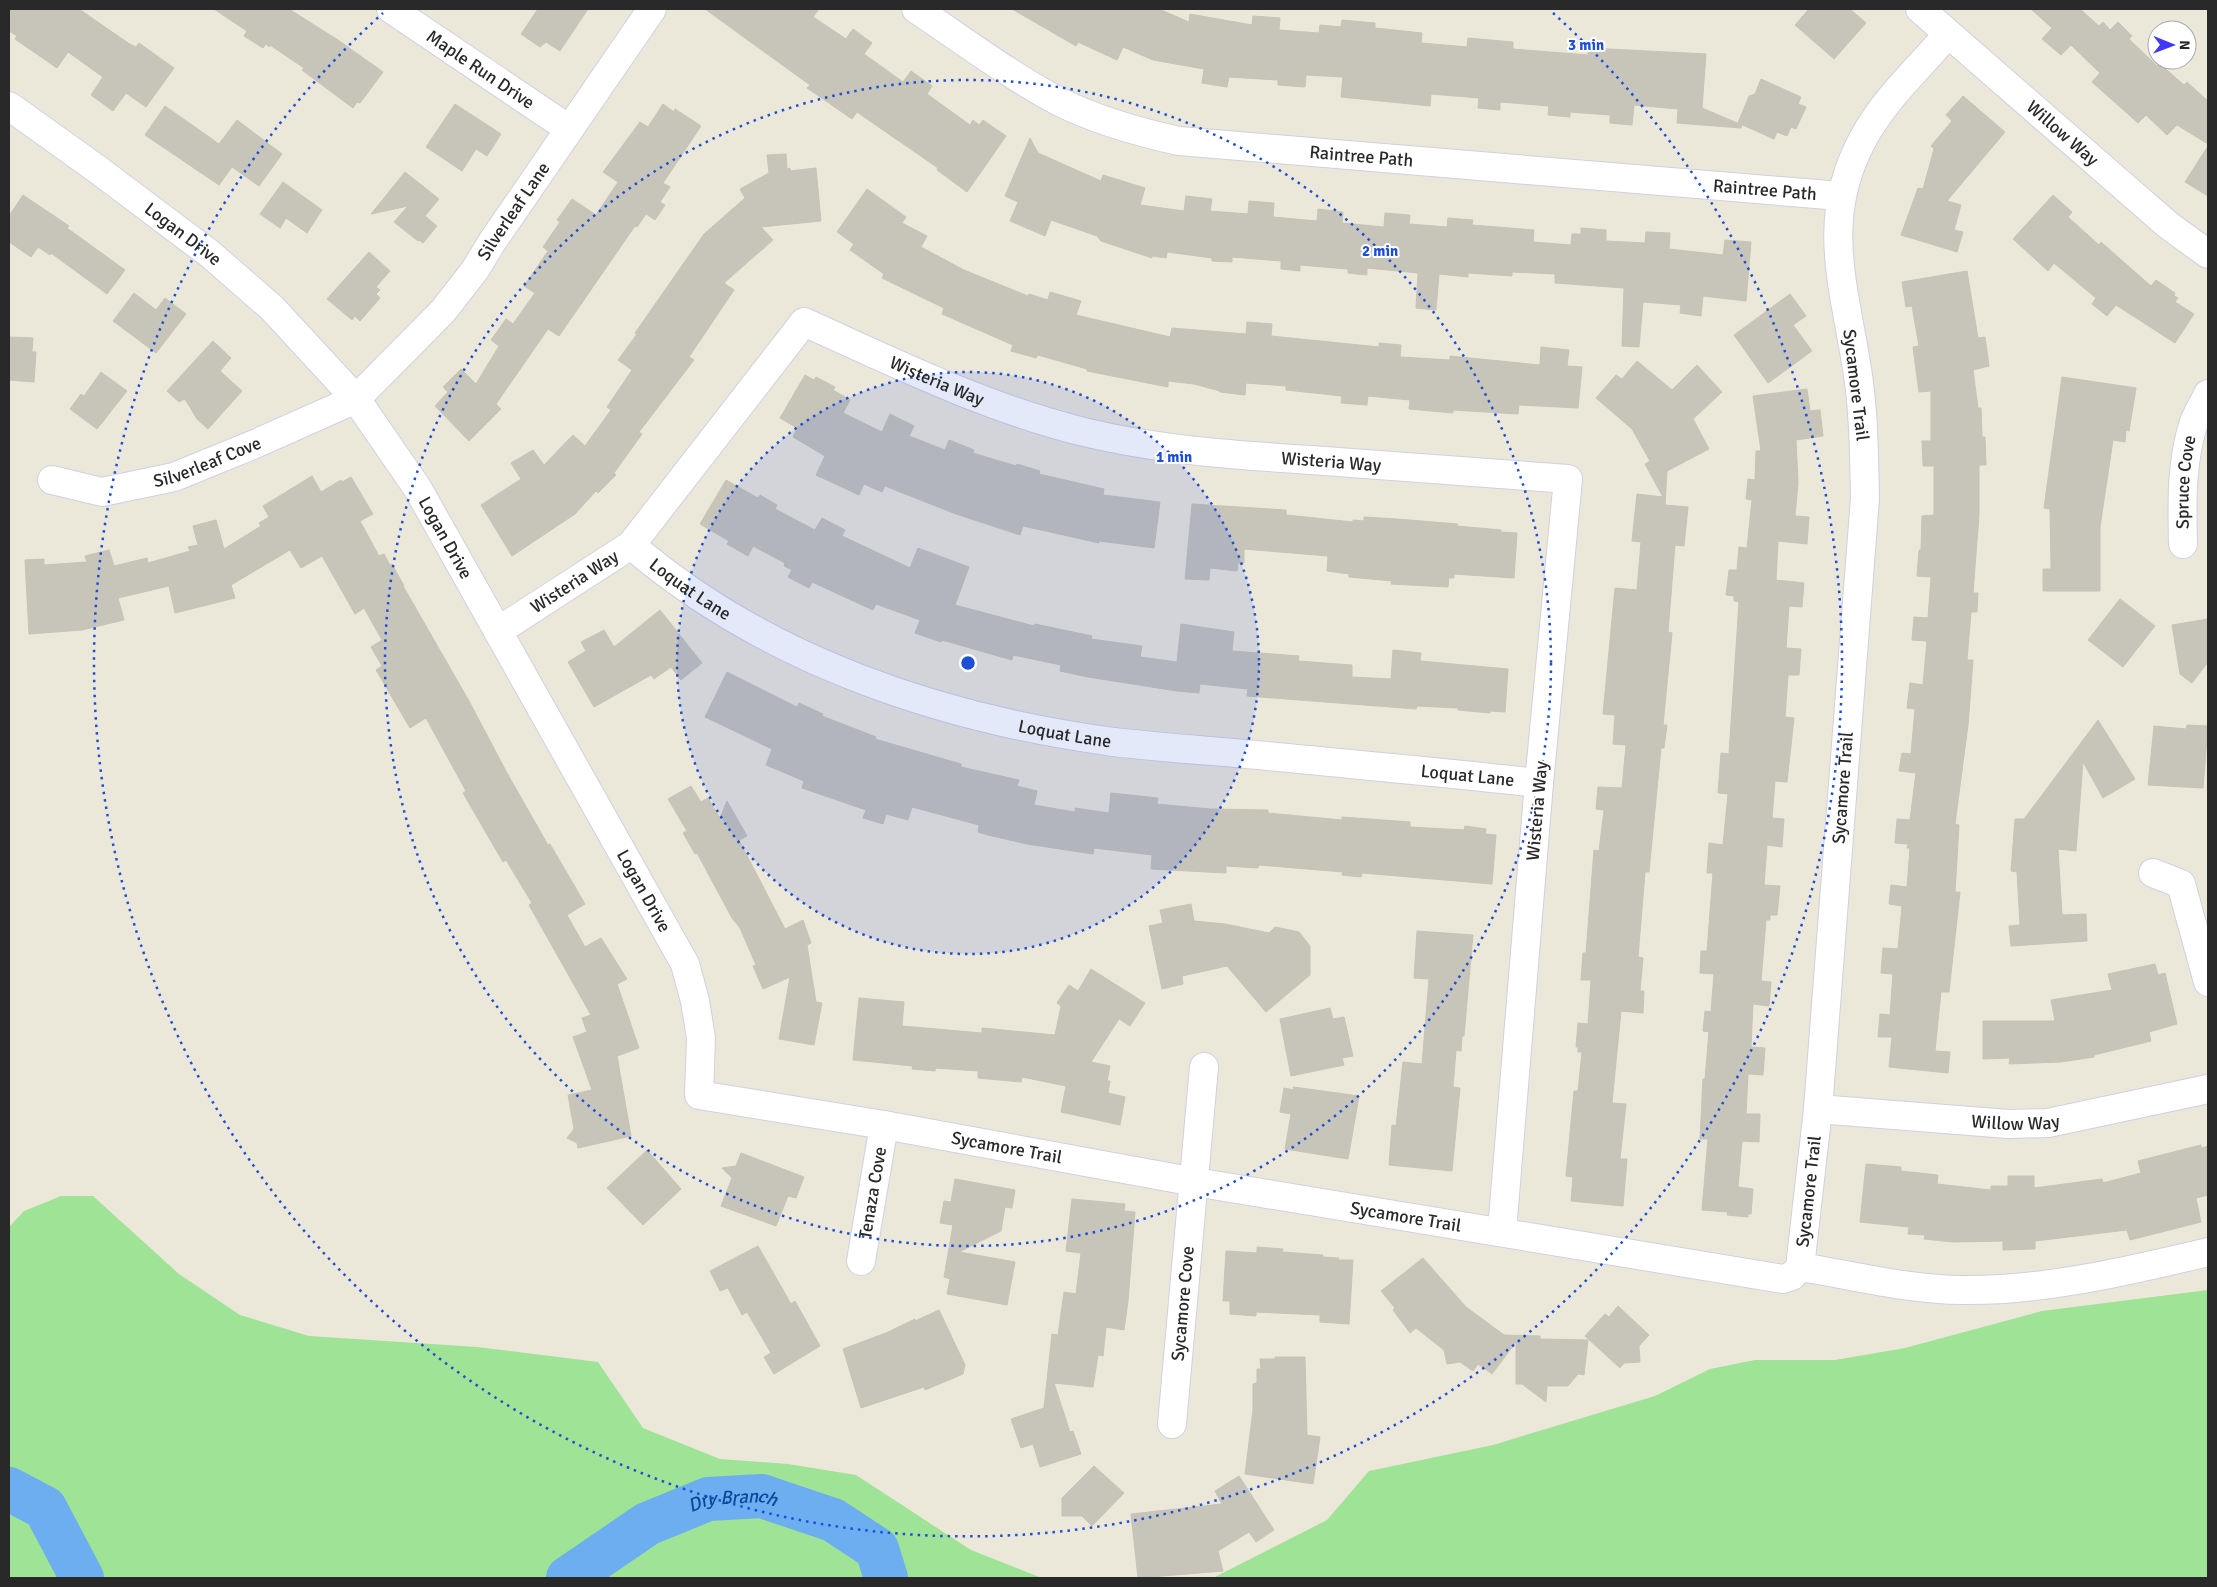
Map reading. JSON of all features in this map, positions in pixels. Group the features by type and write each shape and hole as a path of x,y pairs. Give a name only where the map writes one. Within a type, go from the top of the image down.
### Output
{"street":[{"name":"Maple Run Drive","path":"391,9 569,129"},
{"name":"Silverleaf Lane","path":"356,399 443,311 475,270 492,242 652,9"},
{"name":"Raintree Path","path":"916,9 1024,81 1061,102 1099,119 1138,132 1180,141 1840,196"},
{"name":"Willow Way","path":"1920,9 2168,225 2208,254"},
{"name":"Sycamore Trail","path":"699,1095 1195,1182 1502,1231 1783,1279 1792,1276 1800,1267 1818,1108 1865,498 1864,434 1858,371 1840,276 1838,236 1840,196 1863,138 1874,120 1898,87 1948,34"},
{"name":"Logan Drive","path":"9,106 210,254 272,308 356,399 418,489 685,964 695,1001 701,1038 699,1095"},
{"name":"Wisteria Way","path":"498,631 631,546 804,322 920,374 999,406 1082,431 1124,441 1205,452 1568,479 1539,783 1502,1231"},
{"name":"Spruce Cove","path":"2183,544 2182,502 2186,452 2195,420 2208,394"},
{"name":"Silverleaf Cove","path":"52,480 102,492 174,477 255,444 356,399"},
{"name":"Loquat Lane","path":"631,546 691,593 743,625 801,654 853,676 943,707 1027,726 1113,742 1539,783"},
{"path":"2152,873 2181,884 2208,982"},
{"name":"Sycamore Cove","path":"1172,1424 1204,1067"},
{"name":"Willow Way","path":"1818,1108 2008,1124 2048,1123 2208,1089"},
{"name":"Tenaza Cove","path":"862,1261 884,1126"},
{"path":"1800,1267 1931,1288 1991,1290 2063,1283 2208,1252"}],"green space":[{"path":"61,1196 93,1196 179,1274 240,1315 309,1336 477,1347 598,1362 643,1428 720,1459 788,1464 856,1475 971,1550 1042,1578 9,1578 9,1227 24,1211"},
{"path":"2208,1290 2208,1578 1213,1578 1327,1520 1369,1471 1493,1445 1655,1396 1710,1369 1755,1360 1835,1360 1905,1348 2042,1311"}],"building":[{"path":"9,9 79,9 128,43 136,47 139,43 174,68 146,107 126,93 113,111 91,95 103,77 68,52 57,68 15,39 17,36 9,31"},
{"path":"214,9 289,9 338,40 383,72 360,103 357,102 353,108 302,70 304,68 270,45 269,47 266,44 263,48 244,36 247,31"},
{"path":"538,9 588,9 560,51 546,42 540,47 521,34"},
{"path":"705,9 819,9 813,17 846,39 853,29 872,43 864,54 903,82 911,71 932,86 927,94 970,125 973,120 979,125 983,120 1006,136 967,192 937,170 938,168 857,112 852,119 807,88 810,85"},
{"path":"1012,9 1159,9 1189,22 1190,14 1252,25 1253,16 1280,18 1279,30 1319,33 1320,25 1341,27 1342,20 1375,23 1375,28 1422,33 1421,43 1467,47 1468,38 1513,42 1513,49 1588,55 1589,48 1706,54 1702,108 1742,125 1741,128 1677,123 1678,109 1634,105 1632,125 1610,123 1610,115 1570,112 1570,117 1548,115 1549,106 1500,102 1500,110 1478,108 1479,98 1431,94 1430,106 1341,97 1343,77 1306,75 1305,87 1278,85 1278,80 1229,77 1227,87 1202,83 1204,69 1153,60 1123,47 1117,60 1078,42 1076,46"},
{"path":"1809,9 1850,9 1866,23 1834,59 1795,25"},
{"path":"2031,9 2080,9 2099,26 2103,22 2110,30 2118,22 2132,36 2129,39 2147,56 2147,70 2167,70 2184,85 2187,82 2208,101 2208,144 2177,125 2167,135 2146,115 2138,123 2092,82 2100,73 2071,45 2061,55 2042,39 2052,28"},
{"path":"1761,79 1801,97 1798,104 1806,107 1796,129 1791,127 1787,136 1777,132 1774,139 1738,123 1749,96 1755,94"},
{"path":"1963,96 2005,132 1947,201 1961,205 1954,230 1963,232 1957,252 1901,235 1918,188 1923,189 1934,149 1931,146 1952,121 1946,115"},
{"path":"455,104 501,134 487,156 476,149 462,171 426,147"},
{"path":"663,104 674,112 675,109 701,126 663,183 670,187 660,202 665,205 655,220 646,214 637,227 635,226 559,336 548,329 496,404 501,409 469,441 435,406 448,392 443,387 461,369 476,384 499,346 491,340 506,319 513,324 535,293 524,286 548,251 543,247 560,222 557,220 572,199 596,215 618,182 603,172 640,122 648,127"},
{"path":"165,106 219,144 237,120 282,154 259,186 232,167 219,185 145,135"},
{"path":"1030,138 1038,153 1101,181 1103,175 1145,188 1140,205 1184,211 1186,196 1212,199 1210,211 1248,214 1249,201 1274,203 1273,217 1317,221 1318,209 1343,212 1342,223 1384,227 1385,213 1410,215 1409,224 1447,227 1448,218 1473,220 1472,225 1534,230 1533,242 1571,245 1572,234 1581,234 1581,228 1606,230 1606,241 1645,243 1646,232 1670,233 1669,249 1723,255 1725,240 1751,242 1746,301 1703,296 1701,316 1680,313 1681,305 1643,302 1639,347 1622,346 1624,288 1555,283 1555,274 1512,272 1512,276 1468,273 1468,277 1439,274 1436,310 1416,308 1418,273 1367,268 1367,275 1348,273 1348,269 1300,265 1300,271 1281,269 1281,261 1232,257 1232,262 1212,261 1212,258 1167,252 1166,258 1152,256 1152,258 1101,241 1097,236 1051,220 1045,236 1010,221 1018,202 1005,196"},
{"path":"2208,146 2208,196 2185,182"},
{"path":"786,154 787,169 790,168 790,171 816,168 821,221 761,227 773,240 724,283 734,290 689,357 694,360 639,432 642,434 614,473 616,475 598,493 596,491 575,514 512,556 481,505 521,479 511,463 533,450 544,465 573,435 585,446 611,410 607,407 632,370 618,360 637,334 635,333 704,234 745,198 740,189 769,173 767,155"},
{"path":"405,172 439,199 425,216 437,226 423,243 394,222 408,206 371,214"},
{"path":"283,182 322,210 307,233 286,218 280,228 260,214"},
{"path":"867,189 906,217 902,223 927,236 921,247 964,270 1028,296 1029,294 1048,300 1050,292 1081,301 1076,315 1170,337 1172,328 1246,334 1247,322 1272,324 1271,336 1379,347 1379,343 1401,345 1400,357 1450,360 1450,356 1540,365 1541,347 1569,350 1567,366 1582,367 1578,408 1519,405 1518,414 1453,410 1453,413 1409,409 1410,400 1368,396 1367,405 1341,403 1342,396 1286,390 1286,386 1246,383 1245,395 1220,392 1194,384 1168,381 1168,387 1087,371 1087,369 1038,355 1036,358 1011,351 1013,345 942,314 944,308 882,278 884,274 850,250 854,244 837,232"},
{"path":"23,195 69,226 67,228 125,270 107,294 51,253 50,255 38,247 31,257 9,242 9,216"},
{"path":"2053,195 2072,212 2068,217 2099,245 2101,242 2151,286 2156,280 2175,293 2174,296 2178,298 2175,302 2194,314 2175,343 2116,305 2107,316 2092,304 2096,298 2054,263 2048,271 2013,239"},
{"path":"369,252 390,271 376,287 380,290 376,294 380,298 360,321 355,316 352,320 327,299"},
{"path":"1967,271 1978,338 1985,337 1989,366 1973,370 1978,408 1981,408 1982,437 1985,437 1986,465 1979,465 1979,515 1973,593 1978,593 1977,612 1971,612 1967,660 1973,660 1968,725 1955,824 1959,825 1955,892 1960,892 1949,992 1941,992 1935,1051 1950,1052 1948,1073 1889,1067 1892,1037 1878,1037 1880,1014 1890,1015 1893,974 1881,973 1883,948 1898,949 1902,906 1889,904 1891,885 1907,887 1910,848 1907,848 1908,844 1895,843 1897,819 1910,820 1916,773 1899,771 1902,753 1911,754 1915,709 1907,708 1910,683 1923,685 1927,641 1912,640 1914,617 1928,618 1931,577 1917,576 1919,550 1921,550 1922,516 1934,515 1934,466 1923,466 1922,441 1931,441 1931,391 1919,392 1913,347 1919,346 1912,306 1906,307 1902,282"},
{"path":"134,293 156,310 165,298 186,314 156,353 113,321"},
{"path":"1790,294 1806,316 1793,325 1812,351 1768,383 1734,335"},
{"path":"9,337 33,338 32,352 36,352 34,382 9,380"},
{"path":"213,341 231,358 220,371 242,391 208,429 197,419 185,399 179,402 167,391"},
{"path":"1637,361 1672,390 1697,365 1722,392 1693,419 1709,449 1667,471 1665,505 1688,507 1684,546 1675,545 1668,632 1672,633 1663,725 1667,725 1664,748 1661,748 1649,872 1645,872 1638,957 1643,958 1640,991 1644,991 1643,1013 1621,1011 1612,1103 1626,1104 1620,1159 1627,1159 1623,1206 1571,1201 1573,1177 1566,1176 1574,1091 1578,1091 1582,1052 1578,1052 1578,1047 1576,1047 1578,1023 1588,1024 1591,980 1581,980 1583,953 1586,953 1594,850 1599,851 1604,810 1596,809 1598,787 1622,788 1626,745 1613,744 1615,715 1603,714 1615,588 1637,590 1641,542 1632,541 1637,494 1663,497 1645,464 1650,461 1632,429 1596,398 1616,375 1622,379"},
{"path":"101,372 127,391 97,429 70,409 81,394 84,396"},
{"path":"805,375 814,380 816,377 835,387 833,390 850,400 843,413 882,432 890,414 914,426 909,436 945,450 949,440 974,450 973,453 1040,471 1039,474 1104,489 1103,495 1160,502 1154,548 1099,541 1099,543 1023,526 1020,535 956,514 885,486 882,492 864,484 859,495 816,475 825,456 793,437 797,428 780,418"},
{"path":"2062,377 2136,388 2129,431 2126,430 2125,442 2113,440 2100,527 2100,591 2043,591 2043,569 2051,569 2050,509 2044,508"},
{"path":"1807,389 1810,411 1820,410 1823,436 1796,440 1798,483 1795,516 1809,517 1807,544 1778,541 1776,580 1804,583 1802,607 1789,606 1786,648 1801,649 1799,675 1788,675 1785,717 1794,718 1787,782 1775,781 1772,818 1784,819 1782,847 1767,845 1764,885 1780,886 1777,915 1770,915 1770,920 1766,920 1761,981 1771,982 1769,1006 1753,1004 1751,1047 1765,1048 1763,1075 1748,1074 1746,1114 1760,1114 1759,1142 1742,1141 1738,1187 1753,1189 1751,1214 1748,1214 1748,1217 1727,1215 1728,1212 1702,1210 1708,1139 1700,1139 1703,1079 1705,1079 1709,1032 1703,1031 1705,1011 1711,1012 1714,974 1700,973 1701,951 1707,951 1713,873 1707,873 1709,843 1723,845 1728,794 1718,793 1721,753 1729,754 1739,602 1734,601 1734,596 1726,595 1729,570 1737,570 1739,547 1747,548 1752,500 1746,499 1748,479 1755,480 1756,451 1761,451 1753,396"},
{"path":"312,476 321,492 341,480 342,482 351,477 373,514 360,521 379,556 384,554 390,565 392,564 507,773 548,845 550,844 585,904 567,915 585,947 601,938 627,979 617,984 639,1048 617,1056 631,1136 578,1148 577,1143 567,1138 574,1129 568,1095 592,1090 573,1037 587,1032 582,1018 591,1015 529,905 532,903 506,860 503,862 463,793 466,791 426,718 410,728 376,670 382,666 371,647 382,640 364,608 355,614 322,556 301,568 290,550 231,585 235,598 175,613 169,586 118,598 124,620 82,630 29,634 25,560 44,559 44,565 87,562 85,556 109,550 114,566 147,558 148,563 190,551 188,547 198,545 193,526 216,520 224,549 261,526 259,523 269,517 263,506"},
{"path":"726,480 758,498 760,495 777,505 775,509 815,530 822,518 845,530 842,536 910,568 918,548 969,567 955,605 1034,626 1035,624 1092,636 1091,639 1142,646 1140,657 1177,662 1181,624 1234,632 1232,651 1299,656 1298,661 1352,665 1352,677 1391,679 1393,650 1421,653 1420,661 1508,669 1505,712 1490,711 1490,713 1458,710 1458,708 1417,706 1416,709 1247,696 1248,689 1200,684 1199,693 1177,691 1088,677 1060,671 1061,665 1013,655 1012,660 942,640 941,642 915,633 920,620 876,604 873,610 812,582 809,588 788,577 792,570 784,566 785,563 753,546 748,556 727,544 729,541 700,524"},
{"path":"1192,504 1286,510 1286,515 1353,522 1353,520 1364,521 1364,517 1458,524 1457,526 1517,533 1514,578 1454,574 1454,578 1449,578 1448,587 1391,584 1392,581 1349,577 1349,574 1327,571 1328,556 1244,549 1244,563 1238,563 1237,571 1210,568 1209,580 1185,579"},
{"path":"2120,599 2155,626 2123,667 2088,640"},
{"path":"660,610 702,663 681,680 671,667 654,679 651,675 594,707 568,662 586,651 581,642 604,630 614,647"},
{"path":"2208,619 2208,662 2192,683 2180,674 2172,625"},
{"path":"727,672 797,707 799,703 823,714 822,716 876,737 875,739 961,764 961,767 1019,780 1017,786 1037,791 1034,805 1075,812 1075,808 1109,813 1111,793 1158,798 1157,804 1210,809 1268,810 1268,813 1342,820 1342,817 1410,822 1410,827 1464,830 1465,826 1486,829 1485,834 1496,835 1492,884 1362,873 1361,877 1342,875 1343,872 1259,865 1258,868 1226,866 1226,873 1151,869 1152,855 1094,848 1093,854 1027,844 978,832 979,825 912,807 908,820 886,814 883,824 863,818 866,810 802,788 804,781 766,765 772,749 705,717"},
{"path":"2098,720 2135,779 2103,798 2083,762 2076,851 2058,849 2062,915 2086,914 2087,941 2011,946 2009,926 2020,925 2017,872 2011,871 2015,819 2024,819"},
{"path":"2187,725 2208,726 2203,788 2148,785 2154,726 2186,729"},
{"path":"691,786 701,802 708,798 720,818 727,801 747,836 739,840 785,929 803,920 811,943 807,945 816,1002 822,1003 814,1045 779,1039 790,977 763,989 753,966 756,965 740,928 732,918 697,853 695,854 683,833 687,831 668,799"},
{"path":"1191,904 1194,921 1225,924 1269,933 1275,927 1299,932 1310,946 1310,975 1266,1012 1227,966 1182,976 1183,984 1162,989 1149,926 1163,923 1160,910"},
{"path":"1417,931 1473,935 1464,1036 1462,1036 1461,1051 1456,1050 1453,1087 1460,1088 1452,1171 1389,1165 1392,1125 1396,1126 1403,1062 1422,1064 1429,979 1414,978"},
{"path":"2155,964 2158,975 2165,973 2177,1024 2149,1032 2151,1041 2094,1055 2094,1057 2061,1062 2009,1064 2010,1058 1983,1059 1983,1021 2055,1021 2051,1000 2112,990 2108,974"},
{"path":"1091,969 1145,1003 1130,1026 1119,1019 1091,1062 1110,1066 1107,1081 1110,1081 1108,1093 1125,1097 1120,1125 1061,1112 1066,1086 1022,1077 1021,1082 978,1078 978,1071 936,1068 935,1071 912,1069 913,1066 853,1060 859,998 904,1002 902,1026 982,1033 982,1028 1055,1035 1061,1006 1057,1003 1069,985 1078,991"},
{"path":"1330,1008 1333,1019 1344,1017 1353,1056 1342,1058 1344,1065 1291,1076 1280,1019"},
{"path":"1293,1087 1359,1096 1348,1159 1285,1149 1291,1114 1280,1112 1284,1088 1294,1090"},
{"path":"2201,1145 2201,1148 2208,1146 2208,1195 2196,1198 2201,1222 2130,1240 2127,1230 2035,1241 2035,1249 2003,1250 2003,1241 1953,1242 1924,1239 1925,1235 1908,1234 1909,1227 1860,1222 1866,1164 1901,1167 1901,1171 1938,1175 1937,1184 1991,1190 1991,1186 2008,1186 2008,1176 2034,1176 2034,1188 2102,1179 2103,1183 2141,1173 2138,1161"},
{"path":"647,1150 681,1189 643,1225 607,1188"},
{"path":"741,1153 804,1177 796,1198 788,1196 776,1226 721,1206 732,1178 722,1168 736,1166"},
{"path":"955,1179 1015,1190 1012,1208 1005,1207 1001,1231 959,1252 1015,1262 1007,1305 947,1294 950,1279 944,1277 953,1225 940,1223 944,1201 951,1202"},
{"path":"1072,1199 1125,1204 1124,1211 1135,1212 1128,1301 1124,1330 1106,1327 1103,1356 1098,1355 1093,1387 1054,1383 1070,1432 1073,1431 1081,1454 1040,1467 1033,1444 1021,1448 1011,1419 1044,1408 1052,1334 1058,1335 1064,1292 1076,1294 1081,1253 1066,1251"},
{"path":"758,1246 791,1304 795,1301 820,1346 774,1374 764,1357 771,1353 747,1312 742,1315 728,1288 720,1291 710,1271"},
{"path":"1257,1247 1283,1249 1282,1252 1323,1255 1322,1257 1339,1258 1338,1260 1353,1260 1349,1324 1320,1322 1320,1315 1256,1312 1256,1316 1230,1314 1230,1301 1223,1301 1226,1251 1257,1253"},
{"path":"1423,1258 1466,1307 1504,1335 1540,1336 1540,1339 1588,1340 1584,1375 1578,1374 1568,1386 1547,1386 1546,1402 1522,1384 1516,1384 1516,1342 1492,1374 1478,1364 1473,1371 1460,1362 1447,1364 1444,1350 1416,1328 1410,1333 1393,1310 1395,1308 1381,1291"},
{"path":"1618,1306 1649,1335 1639,1346 1640,1362 1624,1363 1620,1368 1585,1336 1605,1314 1609,1317"},
{"path":"939,1310 965,1365 963,1374 925,1390 924,1387 861,1408 843,1349"},
{"path":"1275,1357 1305,1357 1307,1435 1320,1437 1313,1484 1245,1474 1253,1410 1253,1384 1257,1383 1257,1369 1261,1369 1260,1359 1275,1359"},
{"path":"1094,1466 1124,1493 1092,1526 1082,1516 1062,1516 1062,1498"},
{"path":"1239,1476 1274,1530 1256,1542 1249,1532 1218,1551 1223,1571 1138,1578 1131,1514 1222,1504 1215,1491"}],"waterway":[{"name":"Dry Branch","path":"9,1489 45,1508 82,1578"},
{"name":"Dry Branch","path":"568,1578 647,1524 708,1499 762,1496 833,1520 877,1549 886,1578"}]}
